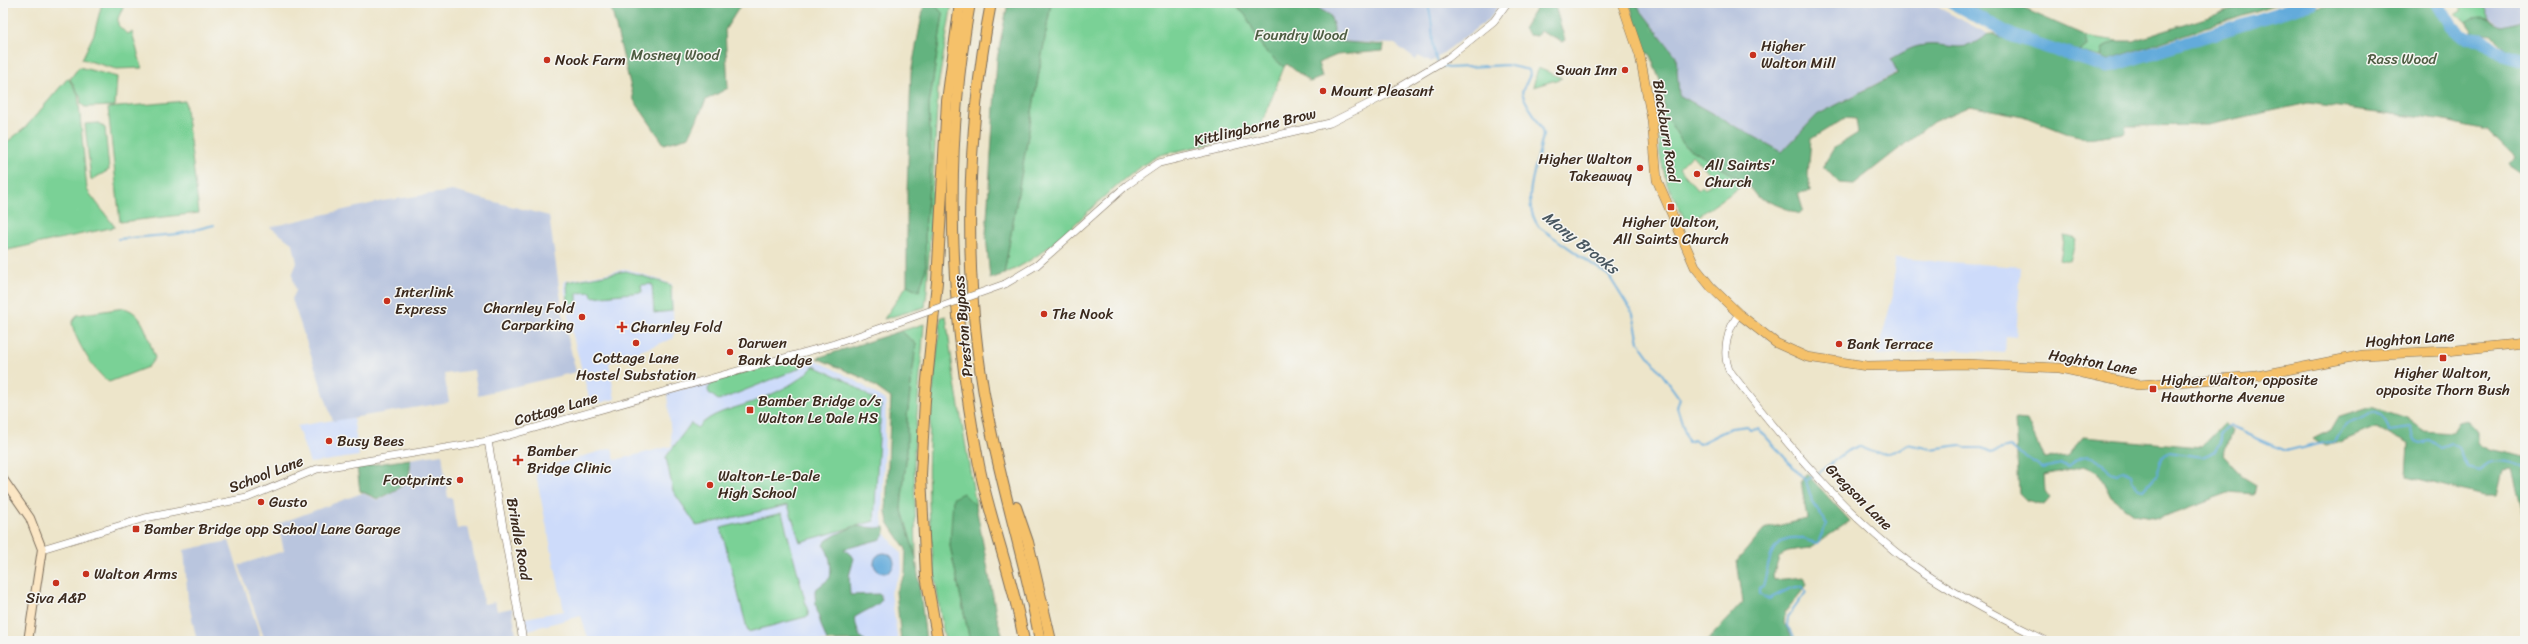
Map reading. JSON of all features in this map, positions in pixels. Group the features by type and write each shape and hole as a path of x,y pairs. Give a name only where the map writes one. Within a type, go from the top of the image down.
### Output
{"highway":[{"path":"938,641 926,576 921,475 925,400 937,282 947,101 960,3"},
{"name":"Preston Bypass","path":"970,3 956,98 952,195 955,271 961,346 980,466 1024,641"},
{"name":"Preston Bypass","path":"991,3 985,33 974,136 971,242 976,328 992,437 1040,641"},
{"path":"992,437 1028,542 1051,641"}],"main road":[{"name":"Blackburn Road","path":"1622,3 1640,56 1652,120 1657,180 1695,267 1711,287 1739,314"},
{"name":"Hoghton Lane","path":"1739,314 1776,343 1807,357 1837,363 1867,366 1965,364 2060,368 2138,385 2257,376 2363,355 2447,351 2525,342"},
{"path":"3,479 30,518 42,549 28,641"}],"street":[{"name":"Kittlingborne Brow","path":"893,324 1009,282 1037,265 1127,185 1159,163 1330,123 1386,95 1441,62 1494,21 1507,3"},
{"name":"Gregson Lane","path":"1739,314 1728,338 1726,358 1730,370 1830,488 1910,562 1963,598 2047,641"},
{"name":"Cottage Lane","path":"479,444 834,344 893,324"},
{"name":"Brindle Road","path":"488,441 523,641"},
{"name":"School Lane","path":"42,549 145,518 247,498 317,469 479,444"}],"shaded area":[{"path":"1314,3 1500,3 1490,18 1431,62 1418,56 1416,60 1395,44 1333,41 1334,28"},
{"path":"1635,3 1930,3 1988,34 1976,45 1951,48 1931,45 1891,59 1898,72 1817,115 1782,152 1679,95 1676,56"},
{"path":"2481,3 2525,3 2525,20 2502,26 2488,18"},
{"path":"452,191 549,216 564,321 576,372 478,395 474,370 444,374 449,402 333,421 292,299 296,291 292,275 297,263 293,244 270,227 383,201"},
{"path":"1895,258 2021,267 2016,337 2006,336 2005,353 1956,350 1877,355 1893,295"},
{"name":"Charnley Fold","path":"627,269 672,284 674,338 609,363 615,399 591,405 568,317 564,284 565,281"},
{"name":"Walton-Le-Dale High School","path":"808,356 855,380 886,401 882,519 885,533 901,553 902,570 891,592 898,641 589,641 581,616 528,630 525,618 564,611 535,470 612,448 615,460 672,446 667,393"},
{"name":"Busy Bees","path":"353,417 359,456 310,463 297,426"},
{"path":"442,454 448,498 452,498 457,529 468,527 484,604 495,602 497,611 512,608 517,641 265,641 239,565 284,551 278,524 362,493 378,500 405,485 411,478 410,459"},
{"path":"229,541 261,639 252,641 197,641 188,600 184,550"}],"green space":[{"path":"102,3 125,3 118,18 118,25 127,34 132,32 142,68 116,69 82,59 94,34"},
{"name":"Mosney Wood","path":"610,3 742,3 725,30 728,88 706,100 689,137 664,144 634,100"},
{"path":"925,3 952,3 938,87 925,307 884,319 907,285 919,291 926,269 925,230 931,164 929,106 943,14 934,4 924,5"},
{"path":"1008,3 1051,3 1004,274 990,279 986,235 997,59"},
{"path":"1051,3 1238,3 1238,6 1246,16 1264,50 1284,67 1258,133 1160,155 1139,168 1120,183 1046,249 1026,263 1004,274"},
{"name":"Foundry Wood","path":"1238,3 1314,3 1314,6 1330,15 1334,28 1333,41 1384,45 1383,51 1337,55 1318,63 1322,77 1310,82 1287,64 1284,67 1264,50 1246,16 1237,6"},
{"path":"1539,3 1554,3 1565,40 1562,42 1540,31 1537,36 1529,35 1523,29"},
{"name":"Rass Wood","path":"1630,3 1635,3 1676,56 1679,95 1782,152 1817,115 1898,73 1891,59 1919,46 1938,45 1962,47 1978,41 1988,34 1992,34 2107,73 2307,8 2343,3 2430,3 2437,5 2449,27 2462,38 2479,41 2503,57 2525,63 2525,176 2509,165 2514,157 2487,130 2439,120 2308,103 2208,125 2126,126 2125,133 2088,138 2066,133 2023,116 1970,106 1933,122 1854,184 1839,183 1823,166 1834,148 1858,133 1856,119 1845,118 1811,139 1808,175 1810,191 1798,193 1803,210 1799,214 1757,197 1746,183 1684,145 1664,113 1663,88 1649,53 1642,55"},
{"path":"1967,3 2011,3 2086,36 2088,46 2078,51 2015,32"},
{"path":"2253,3 2279,3 2107,60 2101,57 2103,48 2117,41 2133,41"},
{"path":"2461,3 2481,3 2488,18 2492,22 2479,18 2466,22 2456,13 2461,10"},
{"path":"934,4 943,14 929,105 931,164 925,230 926,269 919,291 907,285 907,192 911,73 924,5"},
{"path":"2482,17 2502,26 2525,20 2525,56 2506,49 2492,35 2473,32 2466,22 2472,18"},
{"path":"2086,36 2117,41 2103,48 2101,57 2078,51 2088,46"},
{"path":"79,67 117,77 115,106 85,107 81,104 80,96 70,79"},
{"path":"1538,68 1562,78 1533,87"},
{"path":"68,78 78,94 87,190 115,227 3,251 3,145 25,128"},
{"path":"185,101 199,213 120,222 108,108"},
{"path":"1658,113 1664,113 1684,145 1746,183 1687,224 1667,184 1660,156","holes":["1692,155 1715,180 1705,189 1702,186 1698,190 1679,168"]},
{"path":"99,123 105,128 109,170 91,180 85,124"},
{"path":"2064,236 2076,239 2070,261 2060,259"},
{"path":"626,271 671,285 672,311 654,313 652,284 641,285 642,292 592,297 591,292 577,293 577,303 568,303 567,282"},
{"path":"124,308 137,315 141,321 145,328 155,358 148,367 109,382 92,365 77,339 72,323 77,315"},
{"path":"946,316 954,377 976,506 963,493 950,546 970,641 945,641 936,588 929,507 928,480 933,385 941,317"},
{"path":"924,324 914,453 916,558 901,507 907,451 907,417 916,344 901,331"},
{"path":"901,331 916,344 907,417 907,451 901,507 916,558 926,641 901,641 896,591 905,575 906,549 888,522 886,511 891,398 863,378 817,358"},
{"path":"801,358 803,363 798,369 728,397 718,400 709,393 708,389 714,380"},
{"path":"814,366 847,381 881,405 874,521 800,542 788,505 697,526 673,491 666,457 691,423 697,428 715,415 776,392 801,378"},
{"path":"2371,407 2407,419 2423,431 2452,433 2459,422 2467,420 2478,433 2478,443 2489,449 2525,457 2525,520 2512,470 2502,471 2496,496 2484,496 2407,476 2409,444 2376,427 2338,443 2325,446 2313,439 2330,430 2337,418"},
{"path":"2015,419 2027,420 2044,459 2067,456 2083,437 2202,447 2224,423 2232,431 2223,455 2243,477 2256,485 2254,495 2228,493 2159,518 2134,514 2111,497 2098,472 2084,466 2044,475 2045,491 2050,498 2044,505 2026,500 2019,493"},
{"path":"410,459 409,475 403,485 378,499 360,491 357,467"},
{"path":"1807,474 1850,521 1810,548 1787,551 1779,558 1773,576 1774,580 1804,577 1807,585 1785,612 1784,623 1794,641 1707,641 1743,602 1737,561 1764,529 1807,519 1801,481"},
{"path":"963,493 976,506 997,618 1004,641 970,641 950,546 953,498"},
{"path":"782,513 809,616 748,632 721,528"},
{"path":"854,526 877,528 884,527 885,533 881,539 844,549 854,558 849,576 850,595 880,594 882,600 854,618 860,637 865,641 827,641 818,616 815,597 815,590 830,578 830,560 823,545 832,537"}],"water":[{"path":"884,553 891,556 894,563 891,570 884,573 877,570 874,563 877,556"}],"waterway":[{"name":"Many Brooks","path":"1427,3 1430,11 1433,47 1437,62"},
{"path":"1953,3 2013,36 2107,67 2311,3"},
{"path":"2438,3 2452,27 2463,37 2481,39 2504,55 2525,61"},
{"name":"Many Brooks","path":"1440,65 1448,68 1506,65 1529,70 1530,75 1522,92 1542,129 1543,135 1534,170 1530,194 1530,205 1533,217 1539,227 1609,276 1633,314 1639,342 1680,399 1677,407 1688,442 1694,440 1699,444 1731,428 1748,426 1751,429 1758,428 1806,481 1812,501 1826,524 1818,543 1800,538 1790,538 1782,541 1776,546 1772,553 1763,586 1759,588 1759,594 1769,599 1791,588 1802,586 1806,592 1788,617 1787,626 1797,641"},
{"path":"118,239 178,234 214,225"},
{"path":"1817,474 1847,451 1859,446 1871,452 1877,453 1889,453 1907,444 1931,449 1960,445 1967,448 1982,448 1991,452 2010,447 2043,468 2061,464 2068,466 2074,461 2085,456 2096,458 2106,466 2110,472 2117,474 2123,470 2131,474 2132,481 2139,488 2144,489 2157,474 2163,457 2168,452 2202,457 2216,451 2221,442 2221,432 2229,426 2286,451 2318,443 2335,442 2348,424 2373,412 2384,419 2389,431 2411,428 2415,441 2420,443 2429,441 2440,448 2451,444 2459,447 2468,468 2479,471 2488,463 2500,461 2514,463 2525,468"},
{"path":"1806,481 1813,476"}],"place":[{"name":"Higher Walton Mill","path":"1753,55"},
{"name":"Nook Farm","path":"547,60"},
{"name":"Swan Inn","path":"1625,70"},
{"name":"Mount Pleasant","path":"1323,91"},
{"name":"Higher Walton Takeaway","path":"1640,168"},
{"name":"All Saints' Church","path":"1697,174"},
{"name":"Higher Walton, All Saints Church","path":"1671,207"},
{"name":"Interlink Express","path":"387,301"},
{"name":"The Nook","path":"1044,314"},
{"name":"Charnley Fold Carparking","path":"582,317"},
{"name":"Charnley Fold","path":"622,327"},
{"name":"Cottage Lane Hostel Substation","path":"636,343"},
{"name":"Bank Terrace","path":"1839,344"},
{"name":"Darwen Bank Lodge","path":"730,352"},
{"name":"Higher Walton, opposite Thorn Bush","path":"2443,358"},
{"name":"Higher Walton, opposite Hawthorne Avenue","path":"2153,389"},
{"name":"Bamber Bridge o/s Walton Le Dale HS","path":"750,410"},
{"name":"Busy Bees","path":"329,441"},
{"name":"Bamber Bridge Clinic","path":"518,460"},
{"name":"Footprints","path":"460,480"},
{"name":"Walton-Le-Dale High School","path":"710,485"},
{"name":"Gusto","path":"261,502"},
{"name":"Bamber Bridge opp School Lane Garage","path":"136,529"},
{"name":"Walton Arms","path":"86,574"},
{"name":"Siva A&P","path":"56,583"}]}
